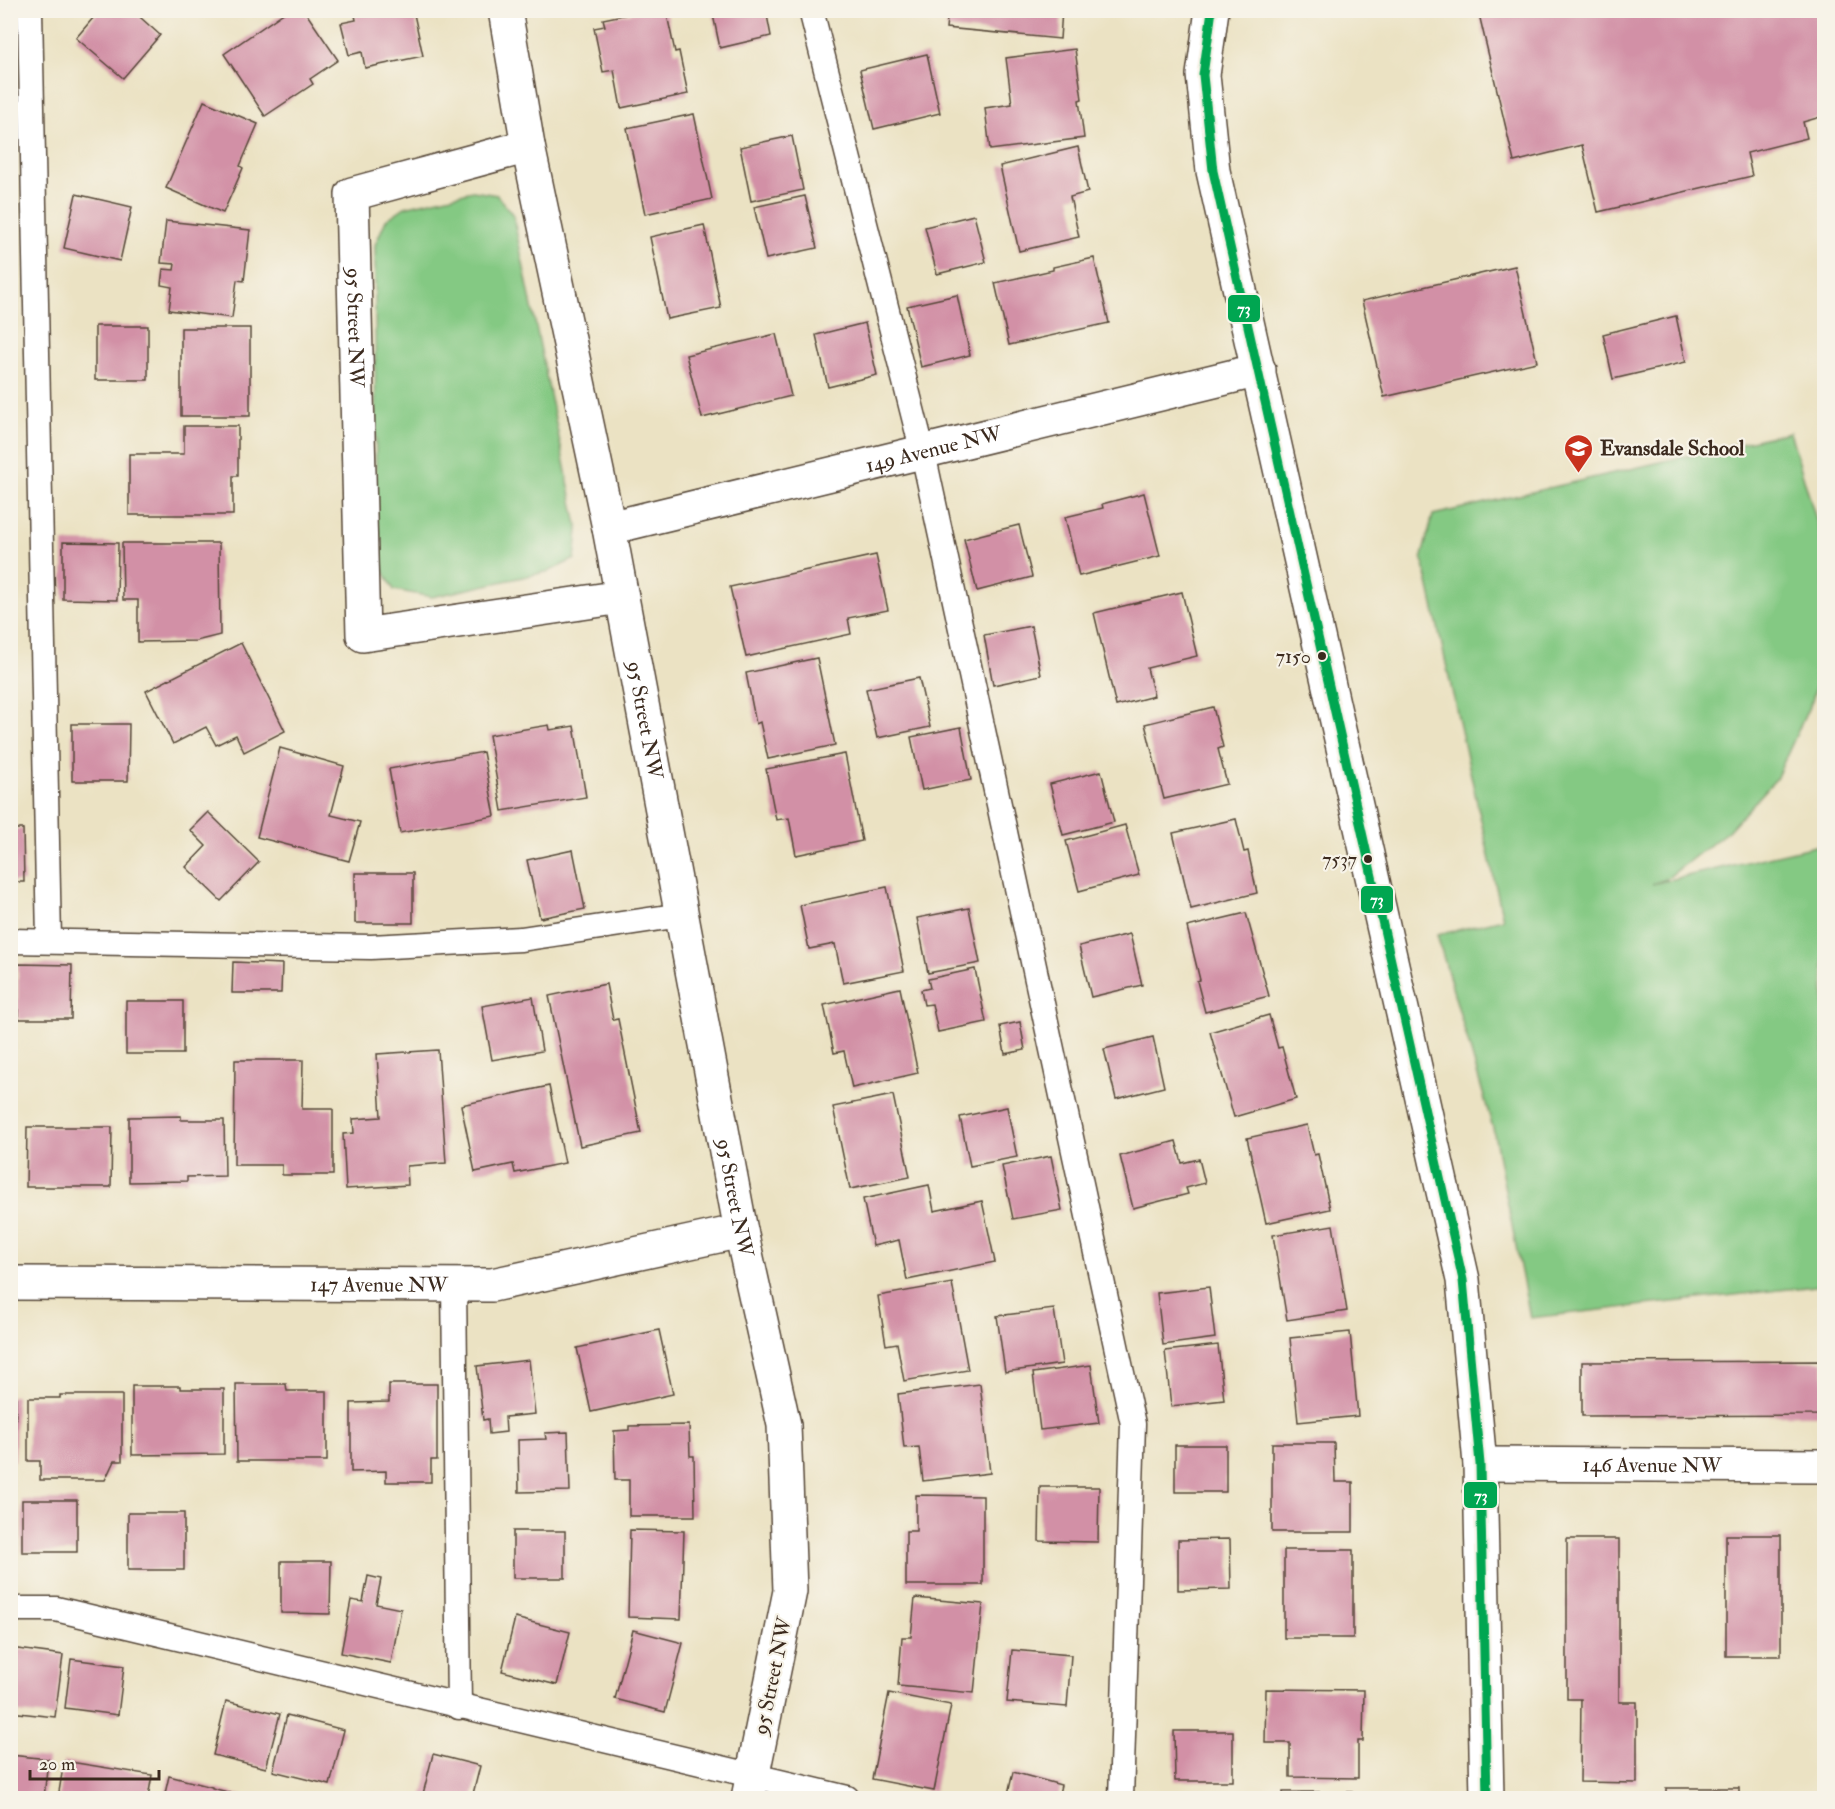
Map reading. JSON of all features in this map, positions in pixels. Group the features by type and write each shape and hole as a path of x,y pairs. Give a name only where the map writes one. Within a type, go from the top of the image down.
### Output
{"street":[{"name":"95 Street NW","path":"505,10 528,146 609,528 741,1231 784,1425 790,1591 750,1788"},
{"path":"1212,10 1203,75 1213,171 1463,1280 1480,1464 1487,1798"},
{"name":"95 Street NW","path":"528,146 352,194 363,635 622,597"},
{"name":"149 Avenue NW","path":"609,528 1259,370"},
{"name":"147 Avenue NW","path":"10,1283 492,1285 741,1231"},
{"name":"146 Avenue NW","path":"1480,1464 1824,1466"}],"lane":[{"path":"30,10 49,940"},
{"path":"811,10 923,453 1133,1424 1120,1798"},
{"path":"10,941 371,947 521,939 681,915"},
{"path":"454,1285 459,1707"},
{"path":"10,1609 56,1609 459,1707 750,1788 847,1798"}],"green space":[{"path":"473,191 497,195 513,215 578,530 575,559 550,571 432,597 394,590 376,557 375,245 386,220 405,207"},
{"path":"1790,432 1820,533 1824,561 1824,642 1813,698 1776,779 1728,831 1666,879 1652,884 1824,844 1824,1285 1530,1318 1493,1128 1437,935 1503,919 1422,556 1433,515"}],"building":[{"path":"100,10 132,10 160,35 123,78 76,38"},
{"path":"288,10 304,10 338,60 310,79 313,84 265,116 224,54"},
{"path":"354,10 416,10 417,13 414,14 423,56 365,68 362,52 349,55 341,23 356,20"},
{"path":"647,10 666,10 675,52 679,51 688,94 621,108 614,70 603,72 594,28 605,26 603,19"},
{"path":"712,10 766,10 771,36 720,48"},
{"path":"948,10 1062,10 1060,39 946,28"},
{"path":"1478,10 1824,10 1824,116 1803,122 1807,138 1747,153 1752,176 1598,212 1582,145 1514,162"},
{"path":"1075,49 1082,99 1079,100 1084,138 990,150 985,108 1012,104 1006,58"},
{"path":"927,54 940,113 874,129 860,70"},
{"path":"204,101 258,124 240,166 243,168 223,213 166,188"},
{"path":"694,114 712,199 645,214 627,128"},
{"path":"792,136 803,190 751,201 740,147"},
{"path":"1078,147 1088,192 1070,197 1079,237 1019,251 1000,166"},
{"path":"76,194 132,207 120,261 64,248"},
{"path":"805,196 817,248 766,259 754,207"},
{"path":"974,215 986,262 937,274 925,227"},
{"path":"166,221 250,230 244,281 237,280 232,318 169,310 172,287 161,285 163,269 174,270 175,264 161,263"},
{"path":"704,225 721,308 667,319 650,237"},
{"path":"1094,258 1109,323 1009,345 995,283"},
{"path":"1515,266 1537,362 1384,397 1362,301"},
{"path":"957,295 970,355 921,367 907,306"},
{"path":"1676,316 1686,362 1613,379 1603,334"},
{"path":"865,323 877,375 828,387 816,335"},
{"path":"95,326 148,326 148,380 95,380"},
{"path":"181,328 250,328 250,416 181,416"},
{"path":"776,334 791,396 702,418 686,355"},
{"path":"184,426 238,426 238,476 233,476 233,515 129,515 129,454 184,454"},
{"path":"1144,493 1160,556 1079,576 1065,517 1103,508 1102,504"},
{"path":"1019,525 1032,577 977,591 964,539"},
{"path":"63,542 118,543 117,600 63,599"},
{"path":"122,543 219,543 220,635 196,641 138,642 138,600 123,600"},
{"path":"876,555 888,610 848,618 851,634 746,657 730,587"},
{"path":"1182,592 1197,656 1147,668 1154,696 1116,706 1094,613"},
{"path":"1031,626 1041,675 993,685 984,635"},
{"path":"241,643 285,731 244,752 236,735 216,745 206,727 173,744 146,691"},
{"path":"817,658 835,745 768,759 760,722 756,724 746,673"},
{"path":"919,678 930,727 877,738 866,689"},
{"path":"1213,707 1223,747 1218,749 1227,784 1164,799 1145,724"},
{"path":"72,724 129,724 128,781 72,781"},
{"path":"549,725 550,730 574,726 586,797 502,811 489,735"},
{"path":"961,727 971,780 922,790 911,737"},
{"path":"280,748 344,766 331,815 360,822 349,861 257,837"},
{"path":"483,752 495,816 400,833 389,769"},
{"path":"845,754 862,841 796,855 789,818 776,820 766,769"},
{"path":"1101,771 1114,822 1063,835 1050,784"},
{"path":"208,812 259,862 221,901 186,867 206,846 190,830"},
{"path":"1236,819 1244,852 1248,851 1257,893 1191,909 1173,833"},
{"path":"1125,825 1139,875 1079,891 1066,841"},
{"path":"10,829 23,829 24,882 10,882"},
{"path":"573,850 585,909 540,918 527,860"},
{"path":"355,873 413,873 413,923 355,923"},
{"path":"887,887 904,971 843,983 835,944 809,949 800,905"},
{"path":"969,908 980,963 928,973 917,918"},
{"path":"1246,913 1269,996 1205,1012 1187,927"},
{"path":"1130,934 1142,985 1091,997 1079,946"},
{"path":"233,962 282,964 281,993 232,993"},
{"path":"18,964 72,965 71,1019 18,1019"},
{"path":"975,969 986,1022 938,1032 932,1004 924,1005 921,990 930,988 928,979"},
{"path":"606,984 613,1020 618,1019 641,1133 580,1146 549,996"},
{"path":"900,988 918,1073 852,1088 844,1051 834,1053 824,1005"},
{"path":"533,997 542,1051 492,1060 482,1006"},
{"path":"126,1001 183,1001 183,1054 126,1054"},
{"path":"1269,1015 1278,1048 1282,1047 1296,1099 1234,1117 1210,1032"},
{"path":"1020,1022 1025,1050 1005,1054 1000,1026"},
{"path":"1153,1037 1164,1087 1116,1099 1104,1049"},
{"path":"438,1050 446,1163 407,1166 408,1185 346,1189 343,1134 354,1133 353,1119 381,1117 377,1054"},
{"path":"235,1060 303,1060 302,1109 333,1109 333,1175 282,1175 282,1165 234,1165"},
{"path":"549,1086 565,1163 515,1173 513,1164 475,1172 461,1105"},
{"path":"893,1095 910,1177 850,1189 833,1107"},
{"path":"1007,1107 1017,1157 970,1166 960,1117"},
{"path":"181,1116 181,1120 224,1120 225,1176 187,1177 187,1181 129,1182 129,1117"},
{"path":"1307,1125 1314,1155 1318,1154 1330,1209 1266,1223 1247,1138"},
{"path":"27,1127 112,1127 111,1187 26,1187"},
{"path":"1176,1141 1182,1163 1199,1159 1205,1183 1186,1188 1188,1194 1133,1208 1120,1156"},
{"path":"1051,1156 1062,1210 1013,1219 1002,1166"},
{"path":"929,1185 934,1211 982,1201 995,1262 907,1280 899,1240 873,1246 863,1199"},
{"path":"1333,1225 1347,1311 1287,1320 1273,1235"},
{"path":"952,1283 968,1370 904,1381 897,1343 886,1345 878,1296"},
{"path":"1209,1287 1215,1338 1163,1345 1157,1293"},
{"path":"1054,1309 1062,1364 1005,1372 997,1316"},
{"path":"659,1330 673,1394 591,1412 577,1348"},
{"path":"1350,1332 1358,1416 1298,1422 1290,1338"},
{"path":"1218,1345 1224,1400 1171,1406 1165,1351"},
{"path":"529,1360 535,1414 505,1417 506,1432 489,1434 488,1419 483,1420 477,1366"},
{"path":"1824,1361 1824,1415 1582,1416 1582,1362"},
{"path":"1091,1365 1099,1423 1040,1430 1033,1373"},
{"path":"236,1384 286,1384 287,1391 327,1391 327,1461 237,1461"},
{"path":"389,1384 437,1384 437,1460 431,1460 431,1482 386,1482 386,1471 351,1472 351,1403 389,1402"},
{"path":"980,1384 990,1473 923,1481 919,1447 904,1448 898,1394"},
{"path":"132,1386 224,1389 224,1454 132,1455"},
{"path":"60,1395 122,1395 122,1461 114,1461 105,1480 40,1480 40,1461 28,1461 28,1398 60,1398"},
{"path":"10,1396 16,1396 15,1461 10,1461"},
{"path":"689,1425 690,1456 694,1456 695,1516 629,1516 629,1480 615,1480 614,1431 629,1430 629,1426"},
{"path":"568,1432 570,1491 519,1492 518,1440 546,1439 545,1433"},
{"path":"1272,1443 1334,1443 1335,1482 1353,1482 1353,1532 1272,1532"},
{"path":"1175,1445 1226,1445 1226,1492 1175,1492"},
{"path":"1040,1487 1099,1487 1098,1542 1039,1541"},
{"path":"916,1495 983,1496 983,1585 906,1585 906,1531 916,1531"},
{"path":"22,1500 77,1500 77,1552 22,1552"},
{"path":"128,1513 184,1513 184,1570 128,1570"},
{"path":"630,1530 684,1531 681,1619 628,1617"},
{"path":"513,1531 565,1531 565,1578 513,1578"},
{"path":"1726,1535 1781,1535 1781,1656 1726,1656"},
{"path":"1230,1539 1231,1589 1178,1590 1178,1540"},
{"path":"1567,1539 1619,1539 1619,1702 1637,1702 1637,1783 1580,1782 1581,1699 1567,1699"},
{"path":"1284,1550 1353,1550 1353,1638 1284,1638"},
{"path":"281,1561 331,1561 330,1614 281,1613"},
{"path":"368,1576 381,1579 376,1604 401,1609 391,1663 341,1653 351,1600 363,1602"},
{"path":"915,1598 983,1604 974,1693 898,1686 902,1637 911,1637"},
{"path":"515,1618 570,1632 557,1685 502,1671"},
{"path":"633,1630 683,1643 665,1712 615,1699"},
{"path":"10,1648 63,1655 55,1717 10,1712"},
{"path":"1012,1650 1071,1655 1067,1707 1007,1702"},
{"path":"71,1659 124,1666 118,1715 65,1708"},
{"path":"1266,1689 1364,1690 1363,1741 1358,1741 1358,1778 1290,1777 1290,1743 1265,1743"},
{"path":"889,1693 951,1705 934,1791 872,1779"},
{"path":"226,1701 280,1714 266,1768 213,1755"},
{"path":"287,1715 344,1730 330,1785 273,1771"},
{"path":"1174,1731 1233,1731 1233,1781 1175,1781"},
{"path":"433,1754 480,1766 472,1798 422,1798"},
{"path":"10,1755 48,1759 44,1798 10,1798"},
{"path":"64,1761 152,1775 148,1798 58,1798"},
{"path":"1013,1772 1061,1785 1058,1798 1007,1798"},
{"path":"169,1776 212,1787 251,1798 164,1798"},
{"path":"1666,1788 1739,1788 1739,1798 1666,1798"},
{"path":"1283,1792 1352,1792 1352,1798 1283,1798"}],"transit line":[{"name":"73","path":"1212,10 1203,75 1213,171 1463,1280 1480,1464 1487,1798"}],"place":[{"name":"Evansdale School","path":"1579,474"},
{"name":"7150","path":"1322,656"},
{"name":"7537","path":"1368,859"}]}
